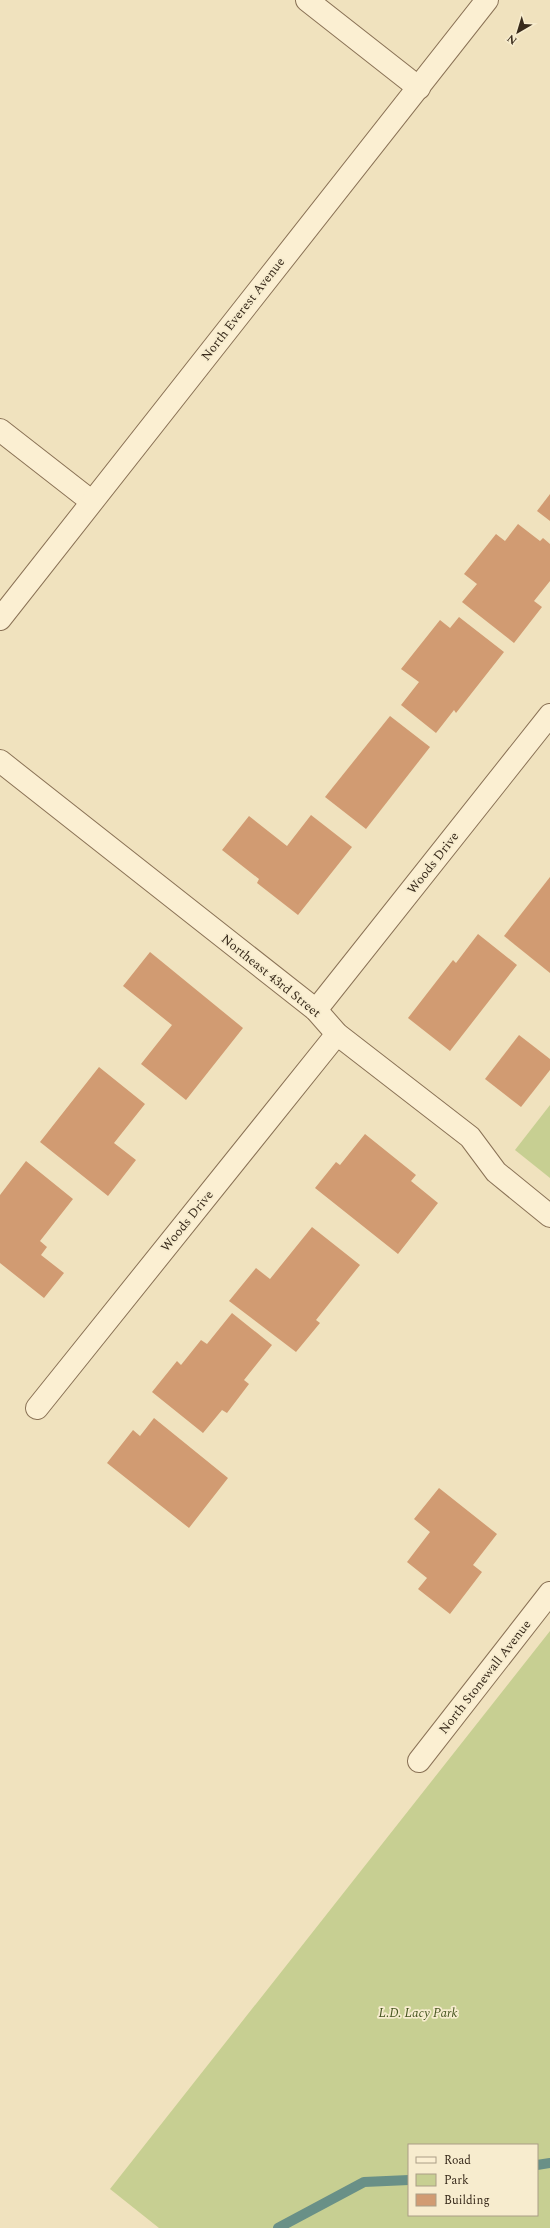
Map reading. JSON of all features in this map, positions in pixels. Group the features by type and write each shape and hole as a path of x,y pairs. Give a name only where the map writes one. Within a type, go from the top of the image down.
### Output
{"street":[{"path":"307,0 419,88"},
{"name":"North Everest Avenue","path":"0,619 487,0"},
{"path":"0,430 91,502"},
{"name":"Woods Drive","path":"316,1010 550,715"},
{"name":"Northeast 43rd Street","path":"0,761 316,1010 337,1034 470,1138 496,1172 550,1216"},
{"name":"Woods Drive","path":"37,1408 337,1034"},
{"name":"North Stonewall Avenue","path":"419,1760 550,1593"}],"green space":[{"path":"550,1105 550,1178 515,1150"},
{"name":"L.D. Lacy Park","path":"550,1631 550,2228 159,2228 110,2189"}],"building":[{"path":"550,494 550,521 537,511"},
{"path":"518,524 540,541 543,538 550,544 550,581 534,601 542,607 514,643 462,602 477,584 464,574 496,534 505,541"},
{"path":"459,617 504,652 456,713 454,710 436,733 401,705 419,682 401,669 440,620 450,628"},
{"path":"390,716 430,747 366,829 325,797"},
{"path":"311,815 352,847 298,915 257,883 259,879 222,850 249,816 287,846"},
{"path":"550,877 550,973 504,936"},
{"path":"478,934 517,965 450,1051 408,1018 453,960 456,963"},
{"path":"150,952 243,1028 186,1100 141,1064 172,1025 123,986"},
{"path":"519,1035 550,1059 550,1070 521,1107 485,1079"},
{"path":"99,1067 145,1104 114,1143 136,1160 108,1196 40,1142"},
{"path":"365,1134 416,1175 411,1181 438,1203 398,1254 315,1188 336,1162 340,1165"},
{"path":"26,1161 73,1199 40,1241 47,1247 41,1255 64,1273 44,1298 0,1263 0,1195"},
{"path":"312,1227 360,1265 316,1320 320,1323 296,1352 229,1301 256,1268 270,1279"},
{"path":"232,1313 272,1345 244,1380 249,1384 227,1413 222,1410 203,1433 152,1392 177,1361 181,1365 201,1340 207,1344"},
{"path":"154,1418 228,1478 189,1528 107,1463 133,1430 140,1436"},
{"path":"439,1488 497,1534 473,1565 482,1572 450,1614 418,1589 427,1578 407,1562 430,1532 414,1519"}],"waterway":[{"path":"538,2165 550,2163"},
{"path":"278,2228 364,2182 408,2180"}]}
